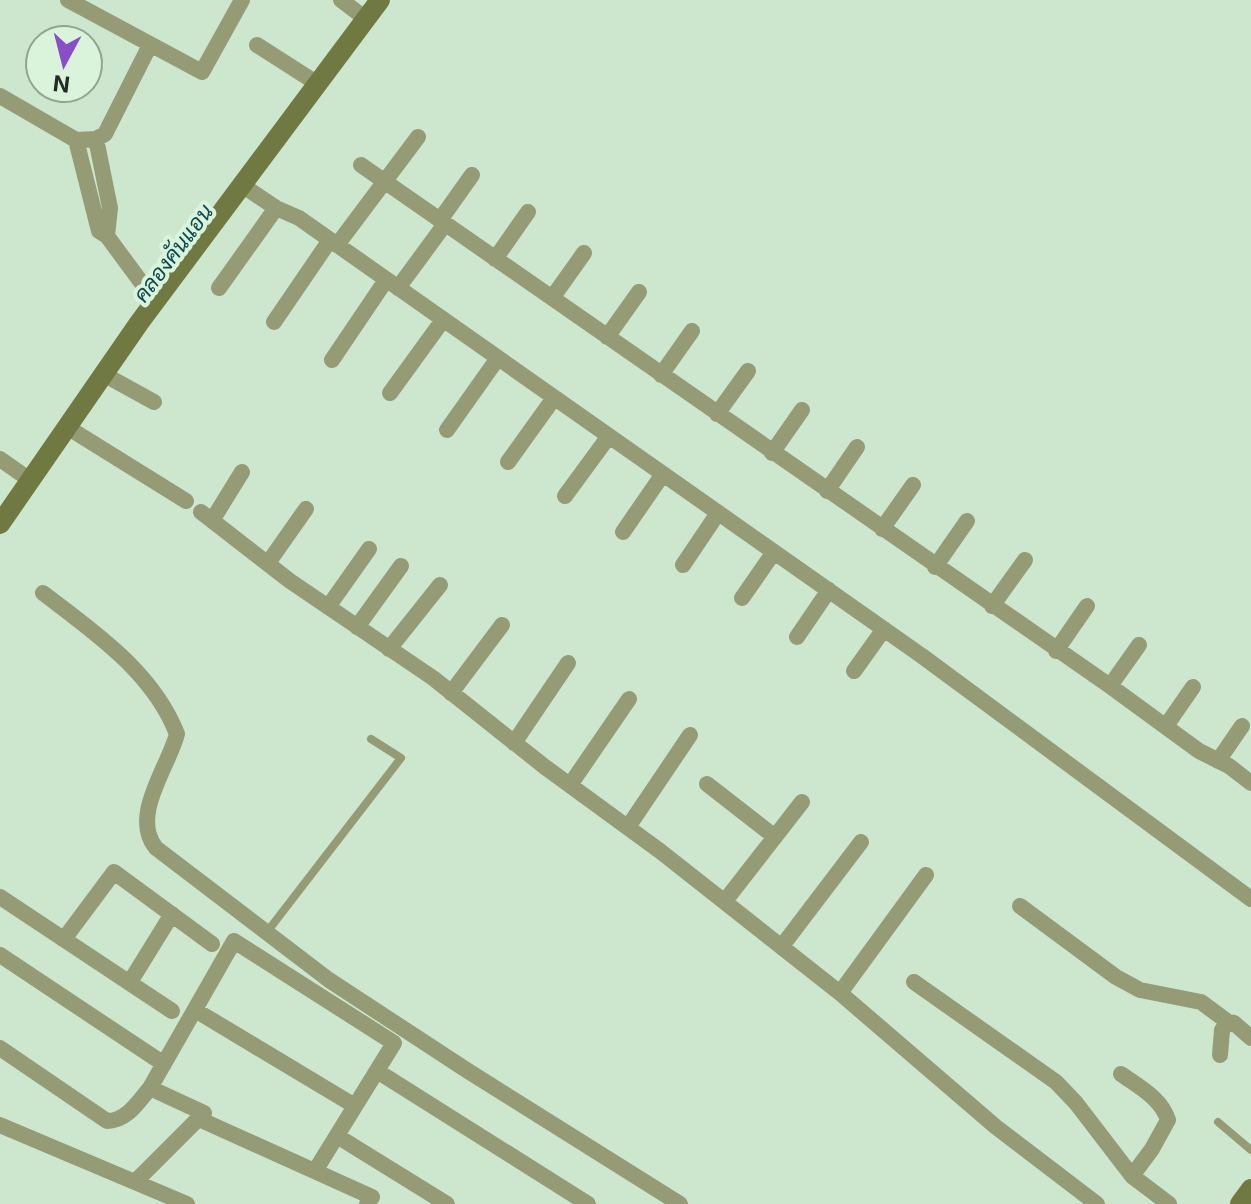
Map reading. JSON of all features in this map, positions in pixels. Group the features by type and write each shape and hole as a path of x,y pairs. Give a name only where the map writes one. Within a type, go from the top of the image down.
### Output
{"street":[{"path":"68,0 202,72 242,0"},
{"path":"0,524 155,301 246,188 371,7 341,0"},
{"path":"0,96 76,140 96,139 105,134 150,45"},
{"path":"257,45 318,84"},
{"path":"274,322 418,137"},
{"path":"96,139 110,208 107,236"},
{"path":"76,140 99,231 107,236 155,301"},
{"path":"361,165 1199,751 1251,783"},
{"path":"332,360 442,222 472,175"},
{"path":"246,188 272,206 299,218 829,590 1251,899"},
{"path":"219,288 272,206"},
{"path":"495,259 528,212"},
{"path":"552,298 584,253"},
{"path":"607,337 639,292"},
{"path":"390,393 443,320"},
{"path":"661,375 692,331"},
{"path":"447,430 498,358"},
{"path":"717,414 748,371"},
{"path":"105,375 154,402"},
{"path":"508,462 554,398"},
{"path":"772,453 802,410"},
{"path":"67,427 186,501"},
{"path":"565,496 609,436"},
{"path":"827,491 857,447"},
{"path":"0,459 30,480"},
{"path":"242,472 207,515 328,607 451,693 725,901 840,993 996,1127 1097,1204"},
{"path":"623,532 663,474"},
{"path":"882,529 913,485"},
{"path":"268,563 306,509"},
{"path":"683,565 718,513"},
{"path":"935,567 967,521"},
{"path":"328,607 369,549"},
{"path":"742,598 774,552"},
{"path":"992,606 1025,560"},
{"path":"357,627 401,566"},
{"path":"389,649 440,585"},
{"path":"797,637 829,590"},
{"path":"43,593 116,649 168,711 177,734 147,815 148,838 156,848 329,980 680,1204"},
{"path":"1056,651 1087,606"},
{"path":"451,693 502,625"},
{"path":"854,671 884,629"},
{"path":"1110,686 1139,645"},
{"path":"514,743 568,663"},
{"path":"1166,726 1193,687"},
{"path":"570,785 629,699"},
{"path":"1218,761 1242,726"},
{"path":"628,827 690,735"},
{"path":"707,784 775,837"},
{"path":"725,901 802,802"},
{"path":"782,946 861,842"},
{"path":"64,939 114,872 212,944"},
{"path":"840,993 926,875"},
{"path":"0,897 172,1011"},
{"path":"1020,906 1116,977 1140,990 1201,1002 1251,1038"},
{"path":"130,982 172,914"},
{"path":"0,1048 107,1121 117,1121 150,1088 234,941 394,1043 315,1171"},
{"path":"0,955 164,1064"},
{"path":"914,982 1056,1082 1132,1176 1169,1204"},
{"path":"195,1010 355,1106"},
{"path":"1220,1055 1222,1030 1228,1022"},
{"path":"377,1071 588,1204"},
{"path":"1121,1074 1153,1097 1168,1120 1132,1176"},
{"path":"135,1182 204,1113 150,1088"},
{"path":"199,1119 372,1197 367,1204"},
{"path":"0,1125 187,1204"},
{"path":"337,1136 447,1204"}],"lane":[{"path":"267,932 401,758 371,739"},
{"path":"1218,1122 1251,1150"}],"water label":[{"name":"คลองคันแอน","path":"173,253"}]}
